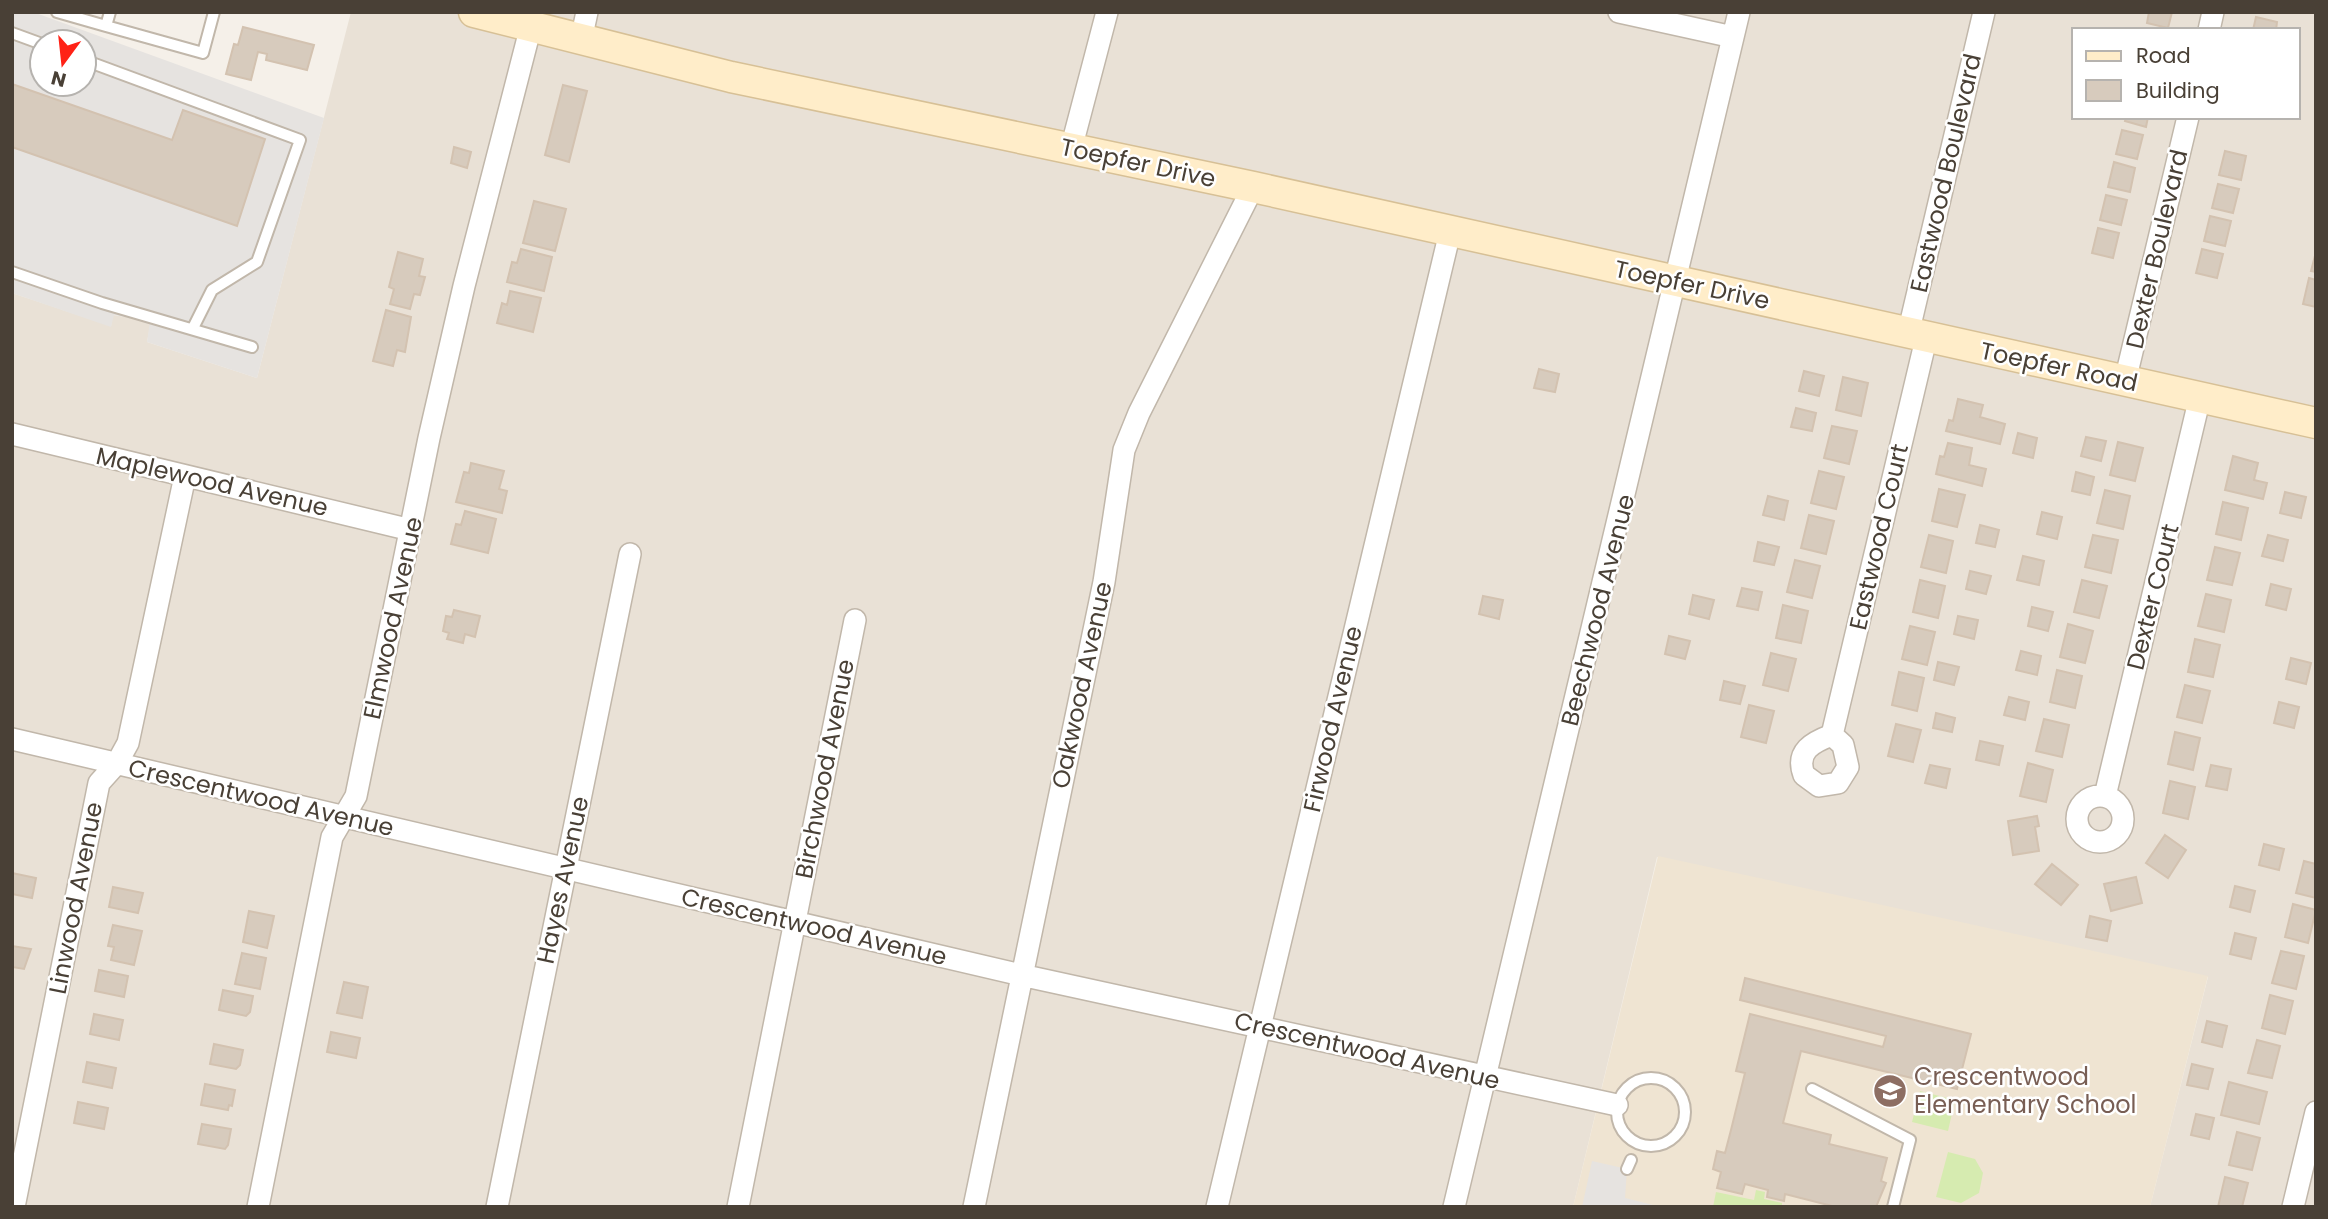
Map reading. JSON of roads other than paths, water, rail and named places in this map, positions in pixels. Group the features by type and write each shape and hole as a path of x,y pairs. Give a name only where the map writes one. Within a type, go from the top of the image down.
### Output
{"street":[{"name":"Toepfer Drive","path":"474,12 531,26 584,26 731,77 1253,187 1803,309"},
{"path":"1071,149 1107,12"},
{"name":"Beechwood Avenue","path":"1454,1207 1739,12"},
{"name":"Eastwood Boulevard","path":"1917,336 1984,12"},
{"path":"1631,14 1733,37"},
{"name":"Elmwood Avenue","path":"258,1207 332,837 356,796 429,438 464,286 531,26"},
{"name":"Dexter Boulevard","path":"2125,381 2188,119"},
{"name":"Oakwood Avenue","path":"974,1207 1104,582 1124,450 1139,413 1253,187"},
{"name":"Firwood Avenue","path":"1217,1207 1450,232"},
{"name":"Toepfer Road","path":"1803,309 2316,423"},
{"name":"Eastwood Court","path":"1832,735 1917,336"},
{"name":"Dexter Court","path":"2105,796 2200,397"},
{"name":"Maplewood Avenue","path":"12,434 411,530"},
{"name":"Linwood Avenue","path":"14,1207 99,783 117,764 128,743 185,476"},
{"name":"Hayes Avenue","path":"497,1207 630,554"},
{"name":"Birchwood Avenue","path":"738,1207 855,620"},
{"name":"Crescentwood Avenue","path":"12,740 565,870 795,920 1021,975 1617,1105"},
{"path":"2293,1207 2316,1112"}],"lane":[{"path":"57,12 203,53 214,12"},
{"path":"106,26 110,12"},
{"path":"98,65 300,140 257,262 212,290 193,328"},
{"path":"12,272 102,303 252,347"},
{"path":"1650,1078 1665,1081 1677,1090 1684,1104 1684,1118 1678,1133 1666,1143 1644,1145 1624,1134 1617,1120 1617,1105 1623,1091 1635,1082 1650,1078"},
{"path":"1812,1089 1910,1140 1893,1207"}],"place":[{"name":"Crescentwood Elementary School","path":"1890,1091"}]}
